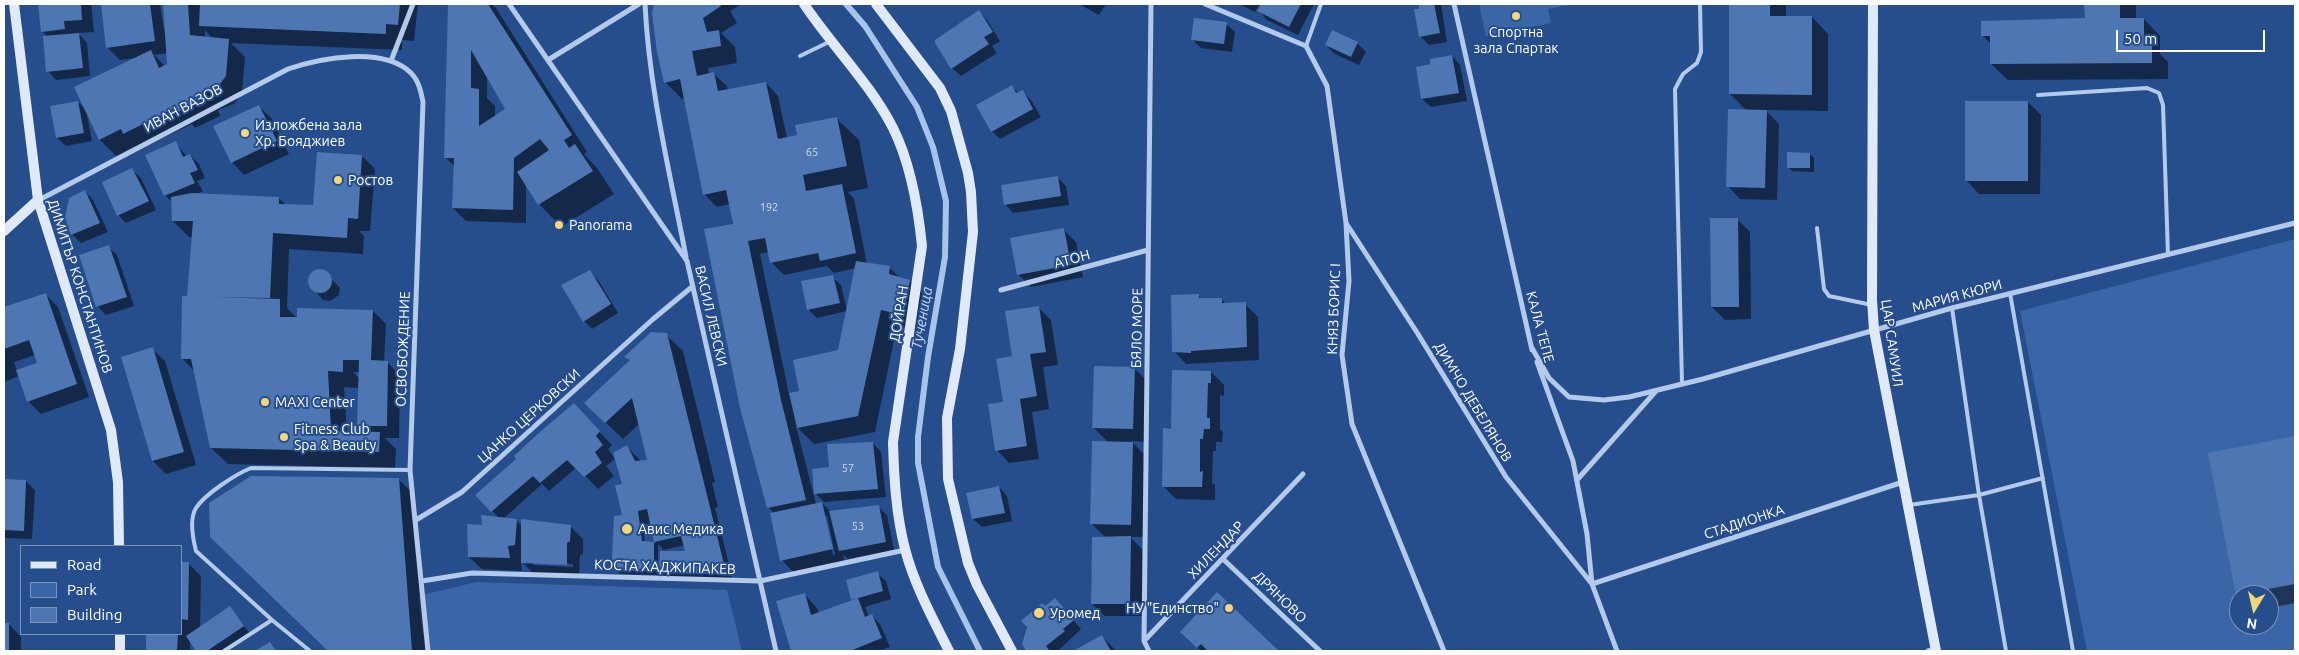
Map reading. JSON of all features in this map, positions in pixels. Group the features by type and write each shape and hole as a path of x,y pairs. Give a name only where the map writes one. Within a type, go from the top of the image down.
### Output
{"main road":[{"name":"ДИМИТЪР КОНСТАНТИНОВ","path":"14,4 38,200 111,430 118,482 119,545"},
{"name":"ДОЙРАН","path":"804,4 874,96 892,128 906,161 919,216 922,246 893,442 896,495 905,550 928,610 949,651"},
{"path":"876,4 940,88 951,111 968,174 971,192 972,232 960,348 947,418 948,479 968,563 977,585 1012,651"},
{"name":"ЦАР САМУИЛ","path":"1872,4 1872,305 1874,330 1933,650"},
{"name":"ИВАН ВАЗОВ","path":"4,231 38,200"},
{"path":"120,635 120,651"}],"street":[{"path":"391,61 413,4"},
{"name":"ВАСИЛ ЛЕВСКИ","path":"509,4 687,261 776,651"},
{"path":"548,60 639,4"},
{"path":"645,4 647,45 652,85 687,261"},
{"name":"БЯЛО МОРЕ","path":"1148,651 1144,641 1152,4"},
{"path":"1205,4 1306,46"},
{"name":"КАЛА ТЕПЕ","path":"1454,4 1532,348 1573,461 1587,534 1592,584 1617,651"},
{"name":"КНЯЗ БОРИС I","path":"1306,46 1327,86 1346,223 1349,281 1342,355 1352,424 1444,651"},
{"name":"ИВАН ВАЗОВ","path":"38,200 288,69 320,60 338,58 376,58 391,61"},
{"name":"ОСВОБОЖДЕНИЕ","path":"391,61 412,74 420,86 423,102 410,470 428,651"},
{"name":"ДИМЧО ДЕБЕЛЯНОВ","path":"1346,223 1418,334 1506,477 1592,584"},
{"name":"МАРИЯ КЮРИ","path":"1532,348 1549,378 1569,397 1604,400 1656,391 1952,308 2295,223"},
{"name":"АТОН","path":"1001,290 1148,250"},
{"name":"ЦАНКО ЦЕРКОВСКИ","path":"416,520 462,492 652,320 693,286"},
{"path":"1577,480 1656,391"},
{"name":"ХИЛЕНДАР","path":"1144,641 1303,474"},
{"name":"СТАДИОНКА","path":"1592,584 1902,482"},
{"name":"КОСТА ХАДЖИПАКЕВ","path":"422,581 472,573 760,581 905,550"},
{"name":"ДРЯНОВО","path":"1223,559 1320,651"}],"lane":[{"path":"1306,46 1321,4"},
{"path":"1682,384 1675,89 1683,74 1697,63 1701,52 1700,4"},
{"path":"800,56 831,41"},
{"path":"2038,95 2147,88 2159,93 2163,106 2168,255"},
{"path":"1817,228 1824,289 1829,296 1872,305"},
{"path":"2010,294 2073,651"},
{"path":"1952,308 1979,496 2006,651"},
{"path":"310,651 272,620 196,551 193,540 193,521 196,508 231,476 250,468 410,470"},
{"path":"1907,506 1979,496 2043,478"},
{"path":"224,651 272,620"}],"green space":[{"name":"Спортна зала Спартак","path":"1479,4 1574,4 1548,9 1551,23 1486,36"},
{"path":"2295,239 2295,651 2087,651 2020,311"},
{"path":"476,582 727,590 742,651 425,651 418,596"}],"building":[{"path":"38,4 81,4 82,20 64,21 65,29 41,32"},
{"path":"101,4 150,4 155,41 106,48"},
{"path":"163,4 188,4 190,35 229,39 226,76 217,88 202,94 204,99 178,112 175,108 123,134 121,129 99,140 74,87 151,50 159,68 167,64"},
{"path":"200,4 400,4 398,25 386,24 386,34 199,26"},
{"path":"488,4 572,135 564,140 569,148 575,144 593,171 538,205 517,172 549,150 540,139 514,158 513,210 452,208 454,158 444,158 448,5","holes":["471,50 505,109 479,126 479,89 471,88"]},
{"path":"654,4 720,4 721,6 703,18 707,32 719,30 721,46 692,51 697,76 714,72 718,91 766,82 778,139 797,135 795,125 837,117 847,166 803,175 806,191 842,184 856,253 820,261 818,253 770,263 765,238 748,241 781,400 806,500 767,508 740,408 704,229 733,224 726,190 703,195 680,79 664,83 657,52 652,13"},
{"path":"1261,4 1301,4 1289,27 1257,11"},
{"path":"1419,4 1434,4 1440,33 1419,37 1414,9 1419,9"},
{"path":"1729,4 1770,4 1770,16 1812,16 1812,95 1729,94"},
{"path":"2084,4 2120,4 2120,18 2144,18 2144,44 2152,44 2152,63 1990,64 1990,36 1981,36 1981,21 2085,18"},
{"path":"979,10 993,32 984,37 989,44 951,69 935,40"},
{"path":"1194,18 1227,22 1224,44 1191,40"},
{"path":"1332,30 1358,42 1351,57 1325,45"},
{"path":"79,33 83,68 46,72 43,36"},
{"path":"1452,55 1459,93 1421,99 1416,67 1430,64 1430,59"},
{"path":"1012,85 1016,93 1023,90 1033,109 991,132 976,105"},
{"path":"78,101 84,133 56,138 50,106"},
{"path":"1965,101 2028,101 2028,181 1965,181"},
{"name":"Изложбена зала Хр. Бояджиев","path":"259,105 277,141 231,163 213,126"},
{"path":"1728,109 1767,110 1765,188 1726,187"},
{"path":"176,141 183,157 190,154 198,170 190,173 195,183 164,196 145,155"},
{"path":"317,152 362,155 358,219 348,218 347,238 273,233 270,298 214,297 280,299 280,317 297,317 297,308 373,310 371,360 388,361 387,426 357,426 359,360 343,360 343,372 328,371 331,431 380,432 379,452 210,448 191,359 181,359 182,296 187,296 193,221 172,221 171,197 192,193 279,197 279,204 313,205"},
{"path":"1787,152 1810,153 1810,168 1787,168"},
{"path":"132,168 149,201 117,216 102,182"},
{"path":"1058,176 1061,196 1004,205 1001,185"},
{"path":"85,190 100,223 71,235 65,218 69,198"},
{"path":"1710,218 1738,218 1739,307 1711,307"},
{"path":"1064,228 1071,265 1017,275 1010,238"},
{"path":"109,245 127,297 96,307 79,255"},
{"path":"856,261 890,266 889,274 910,280 903,315 881,310 858,416 797,428 789,393 799,391 793,360 838,350"},
{"path":"320,269 329,272 332,281 329,290 320,293 311,290 308,281 311,272"},
{"path":"590,270 611,304 583,322 561,285"},
{"path":"833,275 840,303 807,310 801,281"},
{"path":"46,293 77,384 27,402 16,370 37,363 29,340 4,349 4,307"},
{"path":"1199,294 1199,298 1222,298 1222,303 1246,302 1247,347 1191,351 1191,353 1172,352 1171,295"},
{"path":"1039,306 1046,352 1030,354 1037,396 1020,399 1027,446 995,451 988,404 1003,402 996,359 1012,356 1005,311"},
{"path":"651,332 667,333 725,568 719,574 659,573 660,551 685,551 681,536 654,542 654,571 615,571 612,557 614,516 622,515 615,485 622,484 613,453 627,445 635,461 647,460 632,398 605,423 584,403 630,360 624,357","holes":["647,509 654,542 642,541 638,511"]},
{"path":"153,347 184,452 152,461 121,357"},
{"path":"1094,366 1135,367 1133,429 1092,428"},
{"path":"1172,370 1211,371 1211,383 1208,383 1207,418 1210,418 1210,429 1204,429 1203,439 1200,439 1200,472 1203,471 1202,487 1162,487 1163,428 1171,429"},
{"path":"574,403 600,431 596,436 603,445 595,452 602,463 584,477 567,460 540,483 533,476 491,512 475,495 516,459 514,456"},
{"path":"2295,436 2295,584 2279,587 2279,585 2234,585 2208,453"},
{"path":"1092,441 1133,442 1131,525 1090,524"},
{"path":"873,442 878,489 814,494 812,469 829,467 827,444"},
{"path":"251,476 399,478 412,651 328,651 210,537 209,503"},
{"path":"5,479 26,480 24,531 4,530"},
{"path":"999,486 1005,513 972,519 966,493"},
{"path":"822,502 833,549 780,561 770,513"},
{"path":"879,505 886,542 839,551 829,511"},
{"path":"481,515 517,519 515,545 508,546 510,558 468,557 467,524 482,525"},
{"path":"521,519 571,525 570,541 567,543 567,565 521,563"},
{"path":"1131,536 1130,604 1091,604 1092,537"},
{"path":"182,562 189,562 188,620 182,619"},
{"path":"878,571 883,591 851,600 846,580"},
{"path":"1217,592 1279,651 1208,651 1201,644 1197,648 1180,632"},
{"path":"805,593 811,615 858,598 865,617 872,614 882,638 850,651 791,651 776,601"},
{"path":"1055,598 1074,620 1063,629 1065,631 1046,646 1049,650 1026,651 1022,644 1027,627 1021,621 1042,603 1045,606"},
{"path":"230,606 244,626 207,651 196,651 186,636"},
{"path":"4,623 9,623 9,651 4,651"},
{"path":"146,635 178,635 177,651 146,651"},
{"path":"1102,635 1111,651 1073,651"},
{"path":"270,642 276,651 255,651"}],"waterway":[{"name":"Тученица","path":"846,4 865,26 917,107 933,147 946,201 945,257 928,357 918,437 918,463 938,567 980,651"}],"place":[{"name":"Спортна зала Спартак","path":"1516,16"},
{"name":"Изложбена зала Хр. Бояджиев","path":"245,133"},
{"name":"Ростов","path":"338,180"},
{"name":"Panorama","path":"559,225"},
{"name":"MAXI Center","path":"265,402"},
{"name":"Fitness Club Spa & Beauty","path":"284,437"},
{"name":"Авис Медика","path":"627,529"},
{"name":"НУ \"Единство\"","path":"1229,608"},
{"name":"Уромед","path":"1039,613"}]}
